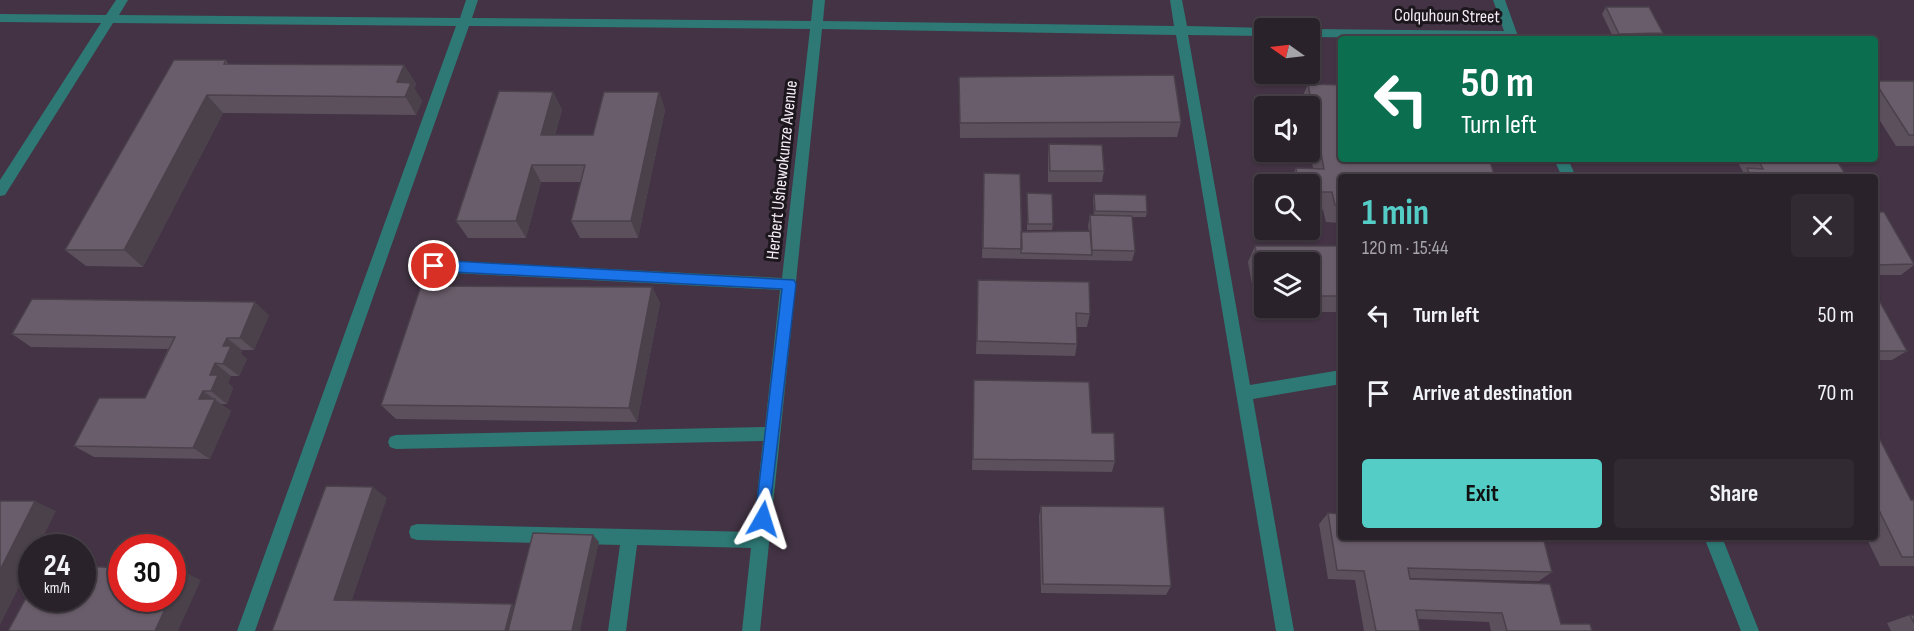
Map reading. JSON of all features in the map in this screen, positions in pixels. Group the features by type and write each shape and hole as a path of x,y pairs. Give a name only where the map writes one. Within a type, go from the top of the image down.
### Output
{"street":[{"path":"0,191 122,0"},
{"path":"246,631 472,0"},
{"name":"Herbert Ushewokunze Avenue","path":"751,631 819,0"},
{"path":"1176,0 1285,631"},
{"path":"1499,0 1513,36"},
{"path":"0,18 817,25 1254,32"},
{"name":"Colquhoun Street","path":"1320,33 1462,36"},
{"path":"434,266 789,284"},
{"path":"1244,393 1338,377"},
{"path":"396,442 772,434"},
{"path":"417,532 761,540"},
{"path":"617,631 630,537"},
{"path":"1714,540 1750,631"}],"shaded area":[{"path":"0,0 1914,0 1914,631 0,631"}],"building":[{"path":"1606,7 1649,7 1663,33 1619,34"},
{"path":"174,60 226,60 224,64 404,65 397,82 411,83 405,97 207,95 124,250 65,250"},
{"path":"1174,75 1181,122 960,123 959,77"},
{"path":"1878,81 1914,81 1914,135 1909,135 1878,87"},
{"path":"1308,84 1338,85 1338,162 1490,162 1494,174 1338,174 1338,205 1335,205 1332,192 1320,192 1320,174 1297,174 1296,168 1324,169 1320,148 1320,96 1310,96"},
{"path":"499,91 553,92 541,135 593,135 604,92 659,92 631,221 571,221 585,165 532,165 516,221 456,221"},
{"path":"1049,144 1102,145 1104,171 1050,171"},
{"path":"1760,162 1838,162 1845,174 1750,174 1747,168 1763,169"},
{"path":"984,173 1020,174 1022,249 983,248"},
{"path":"1027,193 1052,194 1053,224 1028,224"},
{"path":"1094,194 1146,195 1147,212 1095,211"},
{"path":"1878,212 1884,212 1914,264 1878,265"},
{"path":"1090,215 1132,216 1135,251 1092,250"},
{"path":"1090,231 1092,255 1021,253 1021,232"},
{"path":"1255,246 1338,246 1338,296 1320,296 1320,252 1256,252"},
{"path":"978,280 1089,282 1090,314 1076,313 1077,344 977,341"},
{"path":"421,286 652,287 629,408 381,405"},
{"path":"1878,298 1907,351 1878,351"},
{"path":"32,299 255,302 240,338 227,338 223,346 231,346 223,364 215,363 210,375 218,375 211,391 203,391 199,399 215,399 193,448 74,446 99,398 145,398 175,337 12,334"},
{"path":"974,380 1089,382 1092,433 1114,433 1115,461 973,459"},
{"path":"1878,436 1911,500 1914,500 1914,557 1902,557 1878,508"},
{"path":"326,486 373,487 334,600 512,604 505,631 272,631"},
{"path":"0,501 35,501 18,534 0,570"},
{"path":"1041,506 1164,507 1171,586 1043,584"},
{"path":"1328,513 1338,514 1338,540 1544,540 1552,572 1408,568 1410,579 1550,584 1561,624 1590,624 1592,631 1507,631 1502,613 1416,610 1420,631 1376,631 1364,571 1337,570"},
{"path":"533,533 593,535 572,631 508,631"},
{"path":"96,567 108,567 108,612 164,612 155,631 8,631 18,612 96,612"}],"route":[{"path":"434,266 789,284 763,519"}]}
